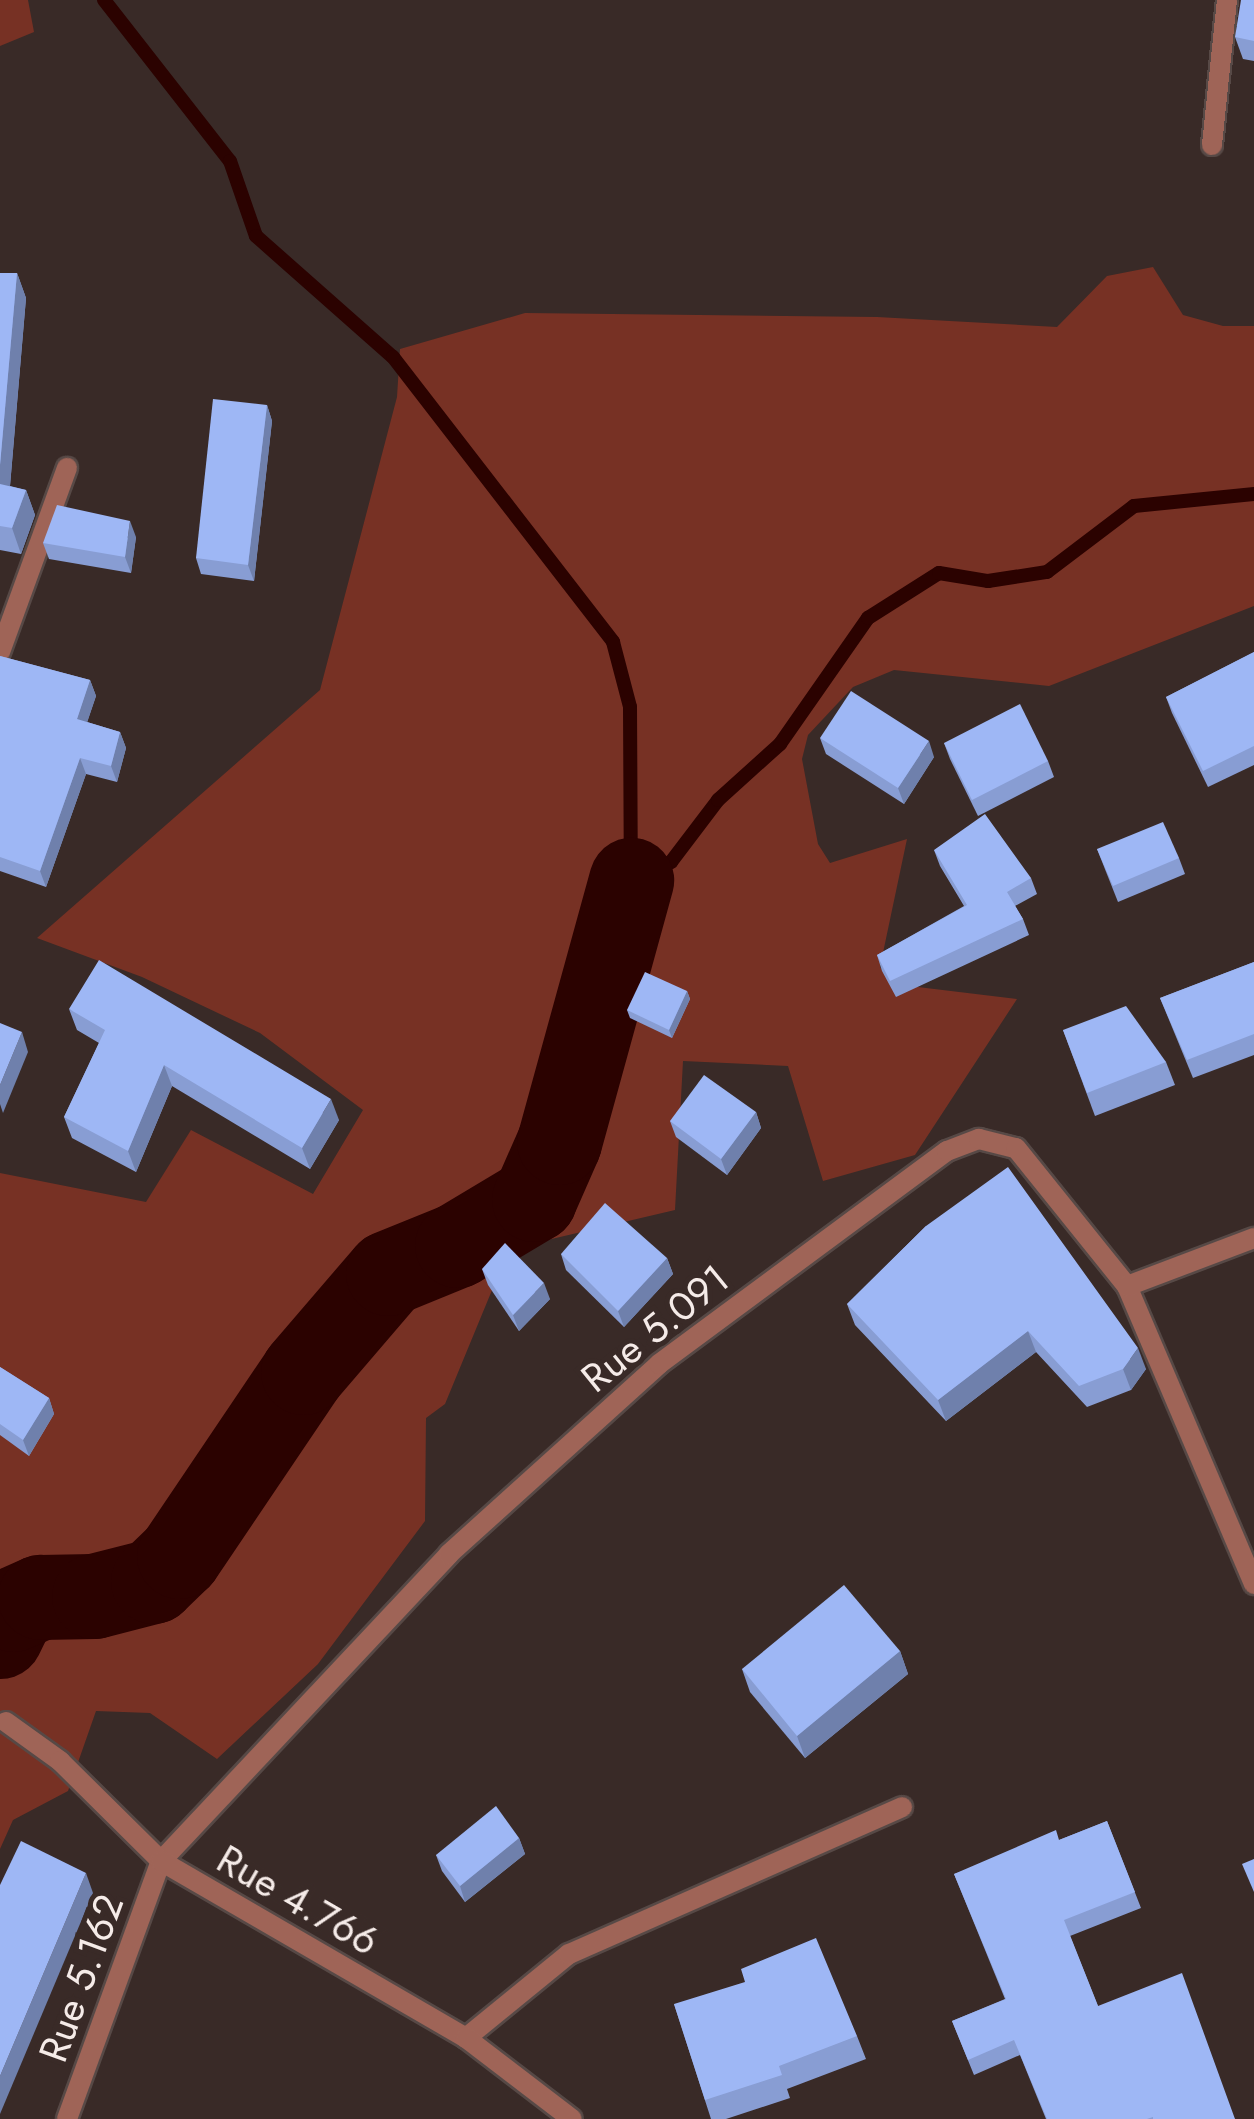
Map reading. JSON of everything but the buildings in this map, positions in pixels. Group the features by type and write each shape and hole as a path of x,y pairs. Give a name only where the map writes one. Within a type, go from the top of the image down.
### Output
{"street":[{"path":"1212,145 1226,0"},
{"path":"0,652 67,468"},
{"name":"Rue 5.091","path":"161,1862 449,1554 658,1364 946,1151 979,1139 1016,1148 1127,1286 1254,1584"},
{"path":"1127,1286 1254,1238"},
{"name":"Rue 4.766","path":"6,1722 60,1761 161,1862 466,2038 572,2119"},
{"path":"466,2038 569,1954 902,1807"},
{"name":"Rue 5.162","path":"67,2119 161,1862"}],"shaded area":[{"path":"0,0 28,0 34,32 0,46"},
{"path":"1153,267 1183,315 1223,326 1254,326 1254,606 1049,686 894,670 853,687 808,735 802,759 818,844 830,863 907,839 880,967 893,984 1017,999 915,1155 823,1181 788,1066 683,1061 675,1210 509,1249 445,1404 426,1418 425,1521 318,1664 217,1759 150,1713 96,1711 68,1791 13,1820 0,1849 0,1173 146,1202 191,1130 313,1194 363,1110 260,1033 142,977 37,938 320,690 397,397 400,349 525,313 877,317 1057,327 1107,276"}],"waterway":[{"path":"104,0 230,161 256,236 393,357 613,642 630,707 631,880 671,862 718,800 780,744 868,618 939,573 988,581 1047,572 1134,506 1254,494"},
{"path":"0,1636 13,1609 40,1597 94,1596 153,1581 179,1556 303,1372 388,1273 457,1245 534,1199 559,1142 631,880"}]}
